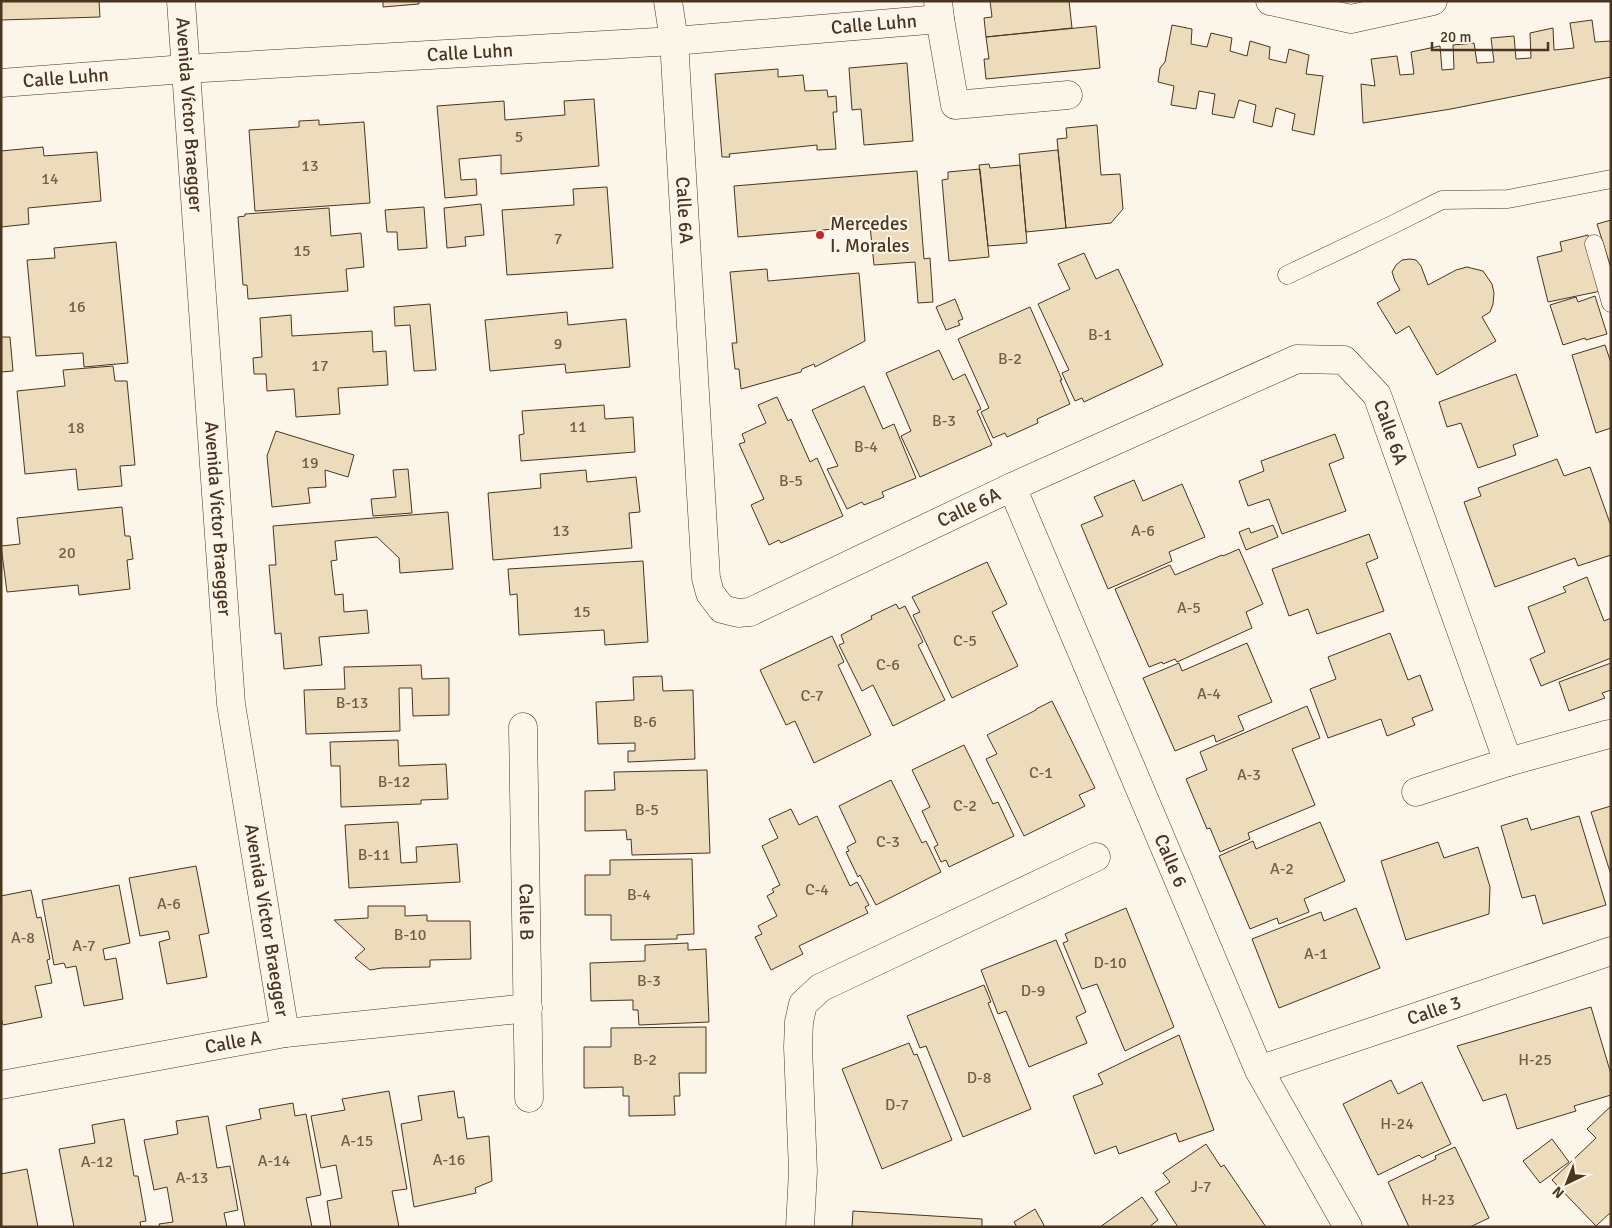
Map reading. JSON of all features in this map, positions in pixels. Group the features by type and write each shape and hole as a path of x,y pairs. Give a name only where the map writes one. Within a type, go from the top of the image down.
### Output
{"street":[{"name":"Avenida Víctor Braegger","path":"180,1 231,704 285,1033"},
{"path":"668,1 674,41"},
{"path":"1270,1 1351,19 1433,1"},
{"name":"Calle Luhn","path":"1,83 185,69 674,41 939,10"},
{"path":"939,10 955,105 1068,95"},
{"name":"Calle 6A","path":"674,41 706,578 710,593 722,610 738,613 750,612 1012,487 1297,359 1344,360 1377,396 1508,762"},
{"name":"Calle 6","path":"1012,487 1259,1070 1348,1227"},
{"name":"Calle B","path":"523,727 529,1098"},
{"path":"1416,792 1508,762 1609,734"},
{"path":"800,1227 803,1171 798,1047 799,1022 803,1004 820,988 1096,857"},
{"name":"Calle 3","path":"1259,1070 1611,951"},
{"name":"Calle A","path":"1,1085 285,1033 528,1008"}],"lane":[{"path":"1287,275 1392,226 1442,200 1508,199 1611,179"},
{"path":"1594,244 1611,303"}],"building":[{"path":"1,1 99,1 100,17 1,20"},
{"path":"383,1 419,1 419,4 383,7"},
{"path":"990,1 1069,1 1072,28 986,37 984,18 992,17"},
{"path":"1592,20 1595,42 1611,41 1611,77 1451,109 1363,123 1361,84 1375,86 1371,59 1397,56 1400,75 1414,74 1411,52 1440,46 1442,70 1454,69 1453,45 1474,43 1477,63 1494,62 1491,38 1514,36 1516,59 1531,58 1530,33 1553,28 1554,50 1574,48 1570,23"},
{"path":"1172,25 1192,29 1191,44 1207,47 1211,33 1232,38 1230,51 1247,56 1250,41 1270,47 1269,59 1286,63 1289,49 1309,55 1306,74 1323,76 1314,135 1292,130 1295,114 1276,108 1272,127 1253,122 1256,105 1239,100 1234,118 1212,114 1215,94 1199,91 1196,109 1171,105 1174,86 1158,82 1160,68 1165,62"},
{"path":"1096,26 1100,68 986,79 984,59 989,59 986,37"},
{"path":"907,63 913,141 864,145 861,109 852,110 849,68"},
{"path":"778,69 778,77 803,75 805,91 827,90 828,97 836,96 837,112 833,112 836,149 817,150 817,145 729,154 730,157 722,157 715,74"},
{"path":"594,99 599,166 501,174 501,155 459,159 461,180 476,179 477,195 445,198 437,106 504,101 505,120 565,115 564,101"},
{"path":"319,120 319,125 364,122 370,203 255,211 249,130 299,127 299,121"},
{"path":"1097,125 1101,175 1120,174 1123,209 1111,223 1066,228 1057,139 1067,138 1066,128"},
{"path":"43,147 44,156 97,152 101,201 28,208 29,224 1,227 1,151"},
{"path":"1058,150 1066,228 1026,232 1019,154"},
{"path":"989,164 990,168 1020,165 1027,243 988,246 979,165"},
{"path":"980,169 989,257 949,261 942,180 948,179 948,172"},
{"path":"917,171 924,259 930,258 933,302 918,303 915,262 874,265 870,226 738,237 734,186"},
{"path":"607,187 613,268 507,275 502,210 574,205 573,189"},
{"path":"481,204 484,235 465,237 466,246 447,248 444,208"},
{"path":"424,207 427,248 398,250 397,232 387,232 385,210"},
{"path":"329,208 331,236 361,233 364,267 346,269 348,291 248,299 247,285 243,285 238,217 245,216 245,214"},
{"path":"1611,220 1611,268 1597,224"},
{"path":"1588,235 1601,291 1548,302 1537,257 1562,251 1560,242"},
{"path":"116,242 128,363 84,367 83,353 36,356 27,260 55,258 54,248"},
{"path":"1084,253 1096,279 1118,269 1163,365 1084,402 1082,398 1075,401 1062,373 1069,370 1038,304 1070,289 1058,264"},
{"path":"1402,260 1416,260 1421,266 1428,285 1456,270 1467,267 1483,271 1492,284 1494,293 1493,304 1490,312 1482,317 1496,341 1437,375 1409,326 1396,334 1377,303 1400,290 1392,272"},
{"path":"767,269 768,281 859,273 865,341 815,367 814,364 802,369 801,372 741,389 739,369 735,369 732,343 737,343 730,272"},
{"path":"1595,296 1607,334 1563,345 1550,305 1576,297 1578,302"},
{"path":"955,299 963,319 958,321 960,325 946,330 936,307"},
{"path":"430,304 436,370 414,371 410,325 395,326 394,307"},
{"path":"1030,307 1062,380 1060,380 1070,404 1037,419 1038,423 1007,437 1005,433 993,438 981,412 989,408 958,339"},
{"path":"567,312 568,325 626,319 630,367 566,373 565,364 490,371 485,320"},
{"path":"291,315 292,336 372,331 373,352 386,351 388,385 338,388 340,414 296,417 294,389 267,391 266,374 254,374 253,358 262,357 260,318"},
{"path":"1,337 10,337 13,371 1,372"},
{"path":"1605,345 1611,363 1611,428 1596,433 1572,355"},
{"path":"939,350 953,380 965,374 981,409 977,411 992,445 920,477 901,436 911,431 886,373"},
{"path":"113,366 115,381 127,381 135,465 120,466 122,486 78,490 76,469 25,474 17,391 65,386 63,370"},
{"path":"1516,374 1538,436 1513,445 1516,455 1478,468 1461,423 1447,427 1439,402"},
{"path":"864,386 883,429 894,424 916,478 882,492 884,497 864,505 862,502 847,509 827,469 838,466 812,410"},
{"path":"777,397 788,421 791,419 810,462 817,458 843,516 781,543 779,540 769,545 751,505 764,499 739,444 745,442 742,434 766,423 758,405"},
{"path":"604,405 605,419 633,417 635,452 521,461 519,435 524,434 522,411"},
{"path":"276,431 354,455 348,477 325,470 326,487 308,488 310,503 272,507 267,456"},
{"path":"1335,434 1344,458 1329,464 1346,511 1282,534 1269,499 1248,506 1239,481 1264,471 1261,461"},
{"path":"1557,459 1564,476 1590,467 1611,526 1611,555 1578,566 1575,558 1495,587 1464,502 1481,496 1478,488"},
{"path":"408,469 412,513 373,516 371,499 396,497 393,470"},
{"path":"586,470 587,482 636,477 640,512 629,513 632,548 493,560 488,493 541,488 540,474"},
{"path":"1134,480 1143,501 1182,484 1205,537 1169,552 1172,561 1108,589 1081,525 1103,516 1094,497"},
{"path":"122,507 125,536 130,536 133,559 127,560 130,589 79,595 78,585 7,592 1,546 20,544 17,518"},
{"path":"448,512 453,569 400,573 399,558 377,537 335,541 337,560 331,561 335,595 343,594 344,612 367,610 369,633 319,637 322,665 284,669 281,633 275,634 269,565 276,565 273,526"},
{"path":"1273,525 1278,537 1246,550 1239,532 1249,528 1251,533"},
{"path":"1369,534 1378,558 1366,563 1384,611 1317,634 1308,609 1289,616 1272,569"},
{"path":"1239,549 1263,604 1246,612 1252,628 1177,662 1175,659 1149,667 1115,589 1170,565 1175,575"},
{"path":"643,561 648,642 605,645 604,630 519,635 517,594 510,595 508,569"},
{"path":"987,562 1007,604 992,612 1018,666 952,698 913,615 920,612 912,597"},
{"path":"1587,577 1604,621 1611,618 1611,658 1541,686 1530,659 1545,652 1528,607 1566,592 1563,587"},
{"path":"896,604 899,609 905,606 923,642 918,645 945,700 893,726 873,685 862,691 839,645 844,643 841,635 872,619 871,616"},
{"path":"1390,633 1408,680 1420,675 1433,710 1412,718 1415,725 1387,736 1381,719 1328,738 1310,689 1336,679 1328,657"},
{"path":"832,636 844,662 838,665 871,735 814,763 795,721 786,725 760,670"},
{"path":"1247,643 1272,702 1238,716 1244,730 1216,742 1214,735 1175,751 1143,678 1179,663 1182,671"},
{"path":"1611,663 1611,690 1602,693 1605,698 1569,711 1559,682"},
{"path":"421,665 422,679 449,678 449,715 413,716 412,688 399,688 400,731 306,734 304,690 345,689 344,667"},
{"path":"662,676 663,691 693,690 695,759 628,762 628,751 635,751 635,743 598,744 596,702 634,700 633,677"},
{"path":"1052,701 1095,788 1079,795 1085,806 1024,836 986,759 997,754 987,735"},
{"path":"1307,706 1320,738 1292,749 1315,805 1248,833 1250,839 1220,852 1210,828 1207,829 1186,779 1207,770 1200,752"},
{"path":"398,740 399,766 446,764 448,799 421,800 421,804 341,807 340,766 331,766 330,742"},
{"path":"964,745 993,804 998,802 1014,836 949,867 946,860 941,862 934,847 938,845 922,811 930,807 912,770"},
{"path":"707,770 710,853 632,855 631,839 627,840 626,830 585,831 585,791 615,790 614,772"},
{"path":"891,780 922,843 926,841 941,872 876,905 860,875 858,877 846,852 849,851 847,847 856,842 839,806"},
{"path":"1611,806 1611,875 1591,812"},
{"path":"791,809 799,825 817,816 850,886 857,882 869,905 865,907 868,913 799,946 803,954 771,970 755,937 762,934 758,926 777,916 767,896 774,892 772,889 780,885 762,846 778,838 769,819"},
{"path":"1579,816 1606,905 1543,924 1535,895 1522,898 1501,826 1527,818 1531,830"},
{"path":"398,822 401,863 417,862 416,847 457,844 460,882 349,888 345,825"},
{"path":"1320,822 1345,881 1304,899 1309,912 1279,924 1277,918 1250,929 1219,856 1253,841 1256,849"},
{"path":"1438,842 1444,858 1478,847 1490,887 1489,914 1406,940 1381,861"},
{"path":"692,859 694,934 677,935 677,939 611,940 611,915 585,915 585,875 610,875 610,860"},
{"path":"196,866 209,933 199,935 207,977 167,984 159,942 170,939 168,931 140,936 129,878"},
{"path":"119,885 130,943 103,949 105,960 116,958 123,999 84,1006 76,966 66,968 64,963 54,965 42,900"},
{"path":"31,890 37,918 41,917 50,959 47,960 52,983 35,986 42,1017 3,1025 1,1017 1,896"},
{"path":"368,906 405,906 405,916 427,915 427,921 470,921 471,959 430,960 430,967 370,970 355,958 365,949 334,920 368,918"},
{"path":"1126,908 1174,1027 1125,1051 1097,984 1082,989 1063,943 1068,941 1065,934"},
{"path":"1356,908 1380,968 1279,1008 1252,939 1321,912 1324,921"},
{"path":"1056,940 1086,1012 1076,1017 1087,1043 1029,1067 1006,1011 998,1014 981,970"},
{"path":"688,943 688,950 706,949 709,1022 639,1025 638,1010 633,1010 633,1000 591,1001 590,963 645,961 645,945"},
{"path":"984,985 991,1002 988,1003 1031,1109 963,1137 926,1046 920,1048 907,1016"},
{"path":"1591,1007 1611,1074 1611,1095 1574,1106 1576,1111 1517,1129 1506,1094 1483,1101 1457,1046"},
{"path":"706,1027 706,1073 679,1073 680,1096 674,1096 675,1115 629,1116 629,1096 623,1096 623,1087 584,1088 584,1047 611,1047 611,1028"},
{"path":"1179,1035 1214,1130 1179,1142 1176,1133 1119,1154 1116,1146 1095,1154 1073,1096 1103,1084 1098,1074"},
{"path":"909,1043 914,1055 917,1054 952,1140 882,1169 842,1069"},
{"path":"1391,1080 1398,1094 1422,1082 1451,1144 1422,1158 1419,1155 1378,1175 1343,1104"},
{"path":"389,1091 407,1189 392,1191 399,1227 331,1227 327,1201 342,1198 336,1165 321,1168 311,1116 345,1110 342,1099"},
{"path":"454,1091 458,1118 464,1117 467,1139 489,1136 492,1181 475,1188 476,1193 414,1207 401,1124 422,1120 418,1096"},
{"path":"293,1103 295,1116 306,1114 321,1195 306,1198 312,1227 245,1227 226,1126 261,1119 259,1109"},
{"path":"1611,1106 1611,1212 1596,1226 1552,1180 1596,1138 1587,1129"},
{"path":"208,1116 217,1168 230,1166 238,1210 224,1213 227,1227 160,1227 159,1224 173,1222 167,1187 154,1190 144,1140 178,1134 176,1121"},
{"path":"124,1119 134,1176 138,1176 146,1221 140,1222 141,1227 74,1227 59,1149 95,1143 92,1125"},
{"path":"1552,1139 1569,1162 1540,1183 1523,1161"},
{"path":"1206,1144 1221,1167 1224,1165 1266,1227 1178,1227 1155,1192 1170,1182 1163,1173"},
{"path":"1455,1147 1489,1218 1470,1227 1409,1227 1388,1182 1436,1159 1435,1156"},
{"path":"27,1169 38,1227 1,1227 1,1174"},
{"path":"1142,1197 1158,1220 1149,1227 1100,1227"},
{"path":"1035,1209 1045,1227 1017,1227 1014,1222"},
{"path":"853,1211 982,1219 982,1227 852,1227"}],"place":[{"name":"Mercedes I. Morales","path":"820,235"}]}
